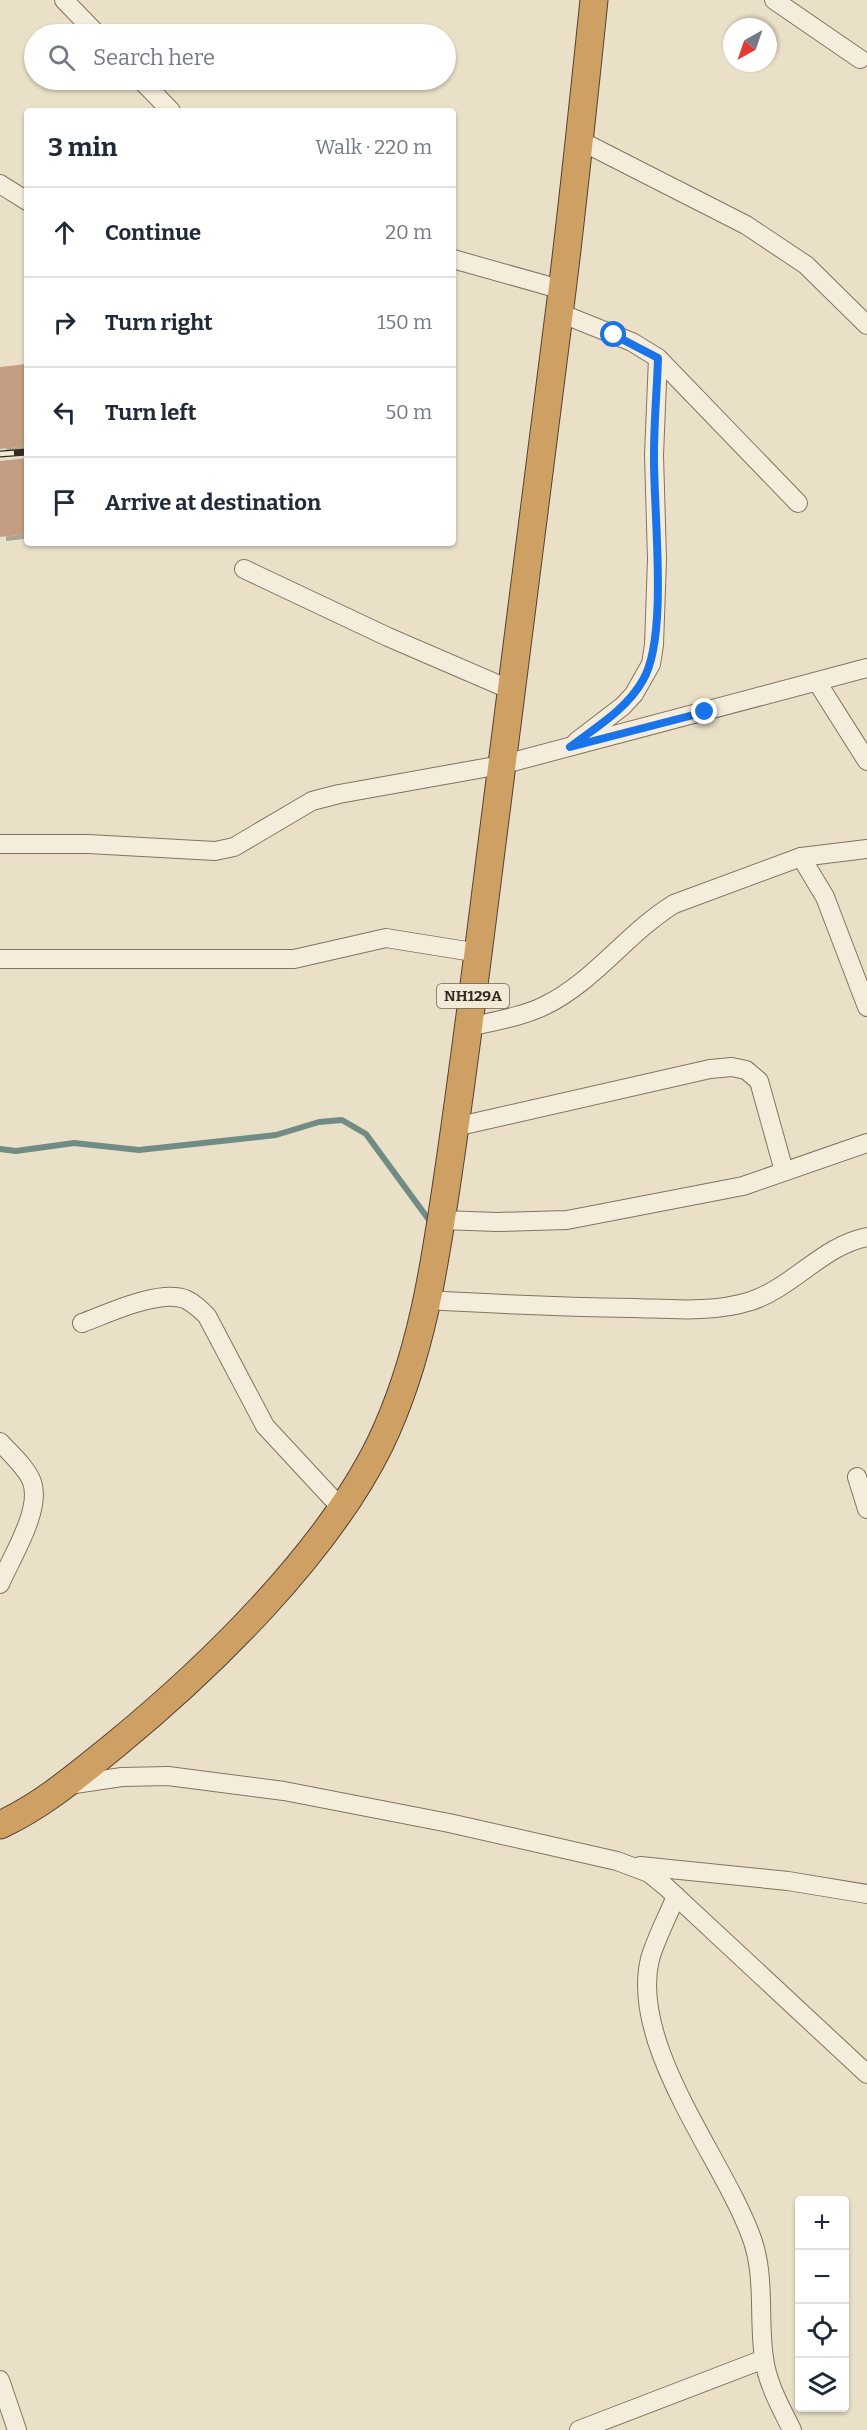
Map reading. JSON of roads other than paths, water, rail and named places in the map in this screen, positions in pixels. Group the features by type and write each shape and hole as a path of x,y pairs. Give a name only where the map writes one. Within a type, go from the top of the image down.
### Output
{"highway":[{"name":"NH129A","path":"0,1825 28,1812 67,1785 136,1728 206,1664 294,1571 342,1509 380,1443 415,1354 441,1220 469,1027 561,302 594,0"}],"street":[{"path":"64,0 87,24"},
{"path":"774,0 861,59"},
{"path":"151,90 168,108"},
{"path":"579,140 746,225 771,241 806,265 867,325"},
{"path":"0,184 24,199"},
{"path":"456,260 561,302 658,358 798,503"},
{"path":"570,747 623,706 634,694 651,664 657,559 654,455 658,358"},
{"path":"244,569 388,637 511,690"},
{"path":"0,844 88,844 215,851 234,847 312,801 339,794 501,765 867,668"},
{"path":"817,682 867,762"},
{"path":"469,1027 529,1013 567,993 656,915 674,904 801,857 867,849"},
{"path":"801,857 825,897 867,1007"},
{"path":"0,959 294,959 386,938 478,953"},
{"path":"455,1127 732,1067 746,1070 759,1081 784,1171"},
{"path":"441,1220 497,1222 567,1220 743,1186 867,1143"},
{"path":"427,1300 536,1307 689,1309 721,1306 764,1296 843,1245 867,1237"},
{"path":"82,1323 164,1297 183,1298 195,1304 207,1316 266,1426 342,1509"},
{"path":"0,1442 32,1482 34,1502 28,1525 0,1584"},
{"path":"857,1477 867,1509"},
{"path":"67,1785 123,1777 168,1776 273,1790 449,1823 635,1866 788,1881 867,1893"},
{"path":"635,1866 649,1873 676,1896 867,2074"},
{"path":"676,1896 650,1959 648,1978 652,2021 681,2100 751,2236 760,2279 764,2359 769,2380 792,2430"},
{"path":"579,2430 764,2359"},
{"path":"0,2380 17,2430"}],"waterway":[{"path":"0,1149 16,1151 74,1143 139,1150 276,1135 319,1122 342,1120 366,1134 432,1224"}],"railway":[{"path":"0,454 24,452"}]}
